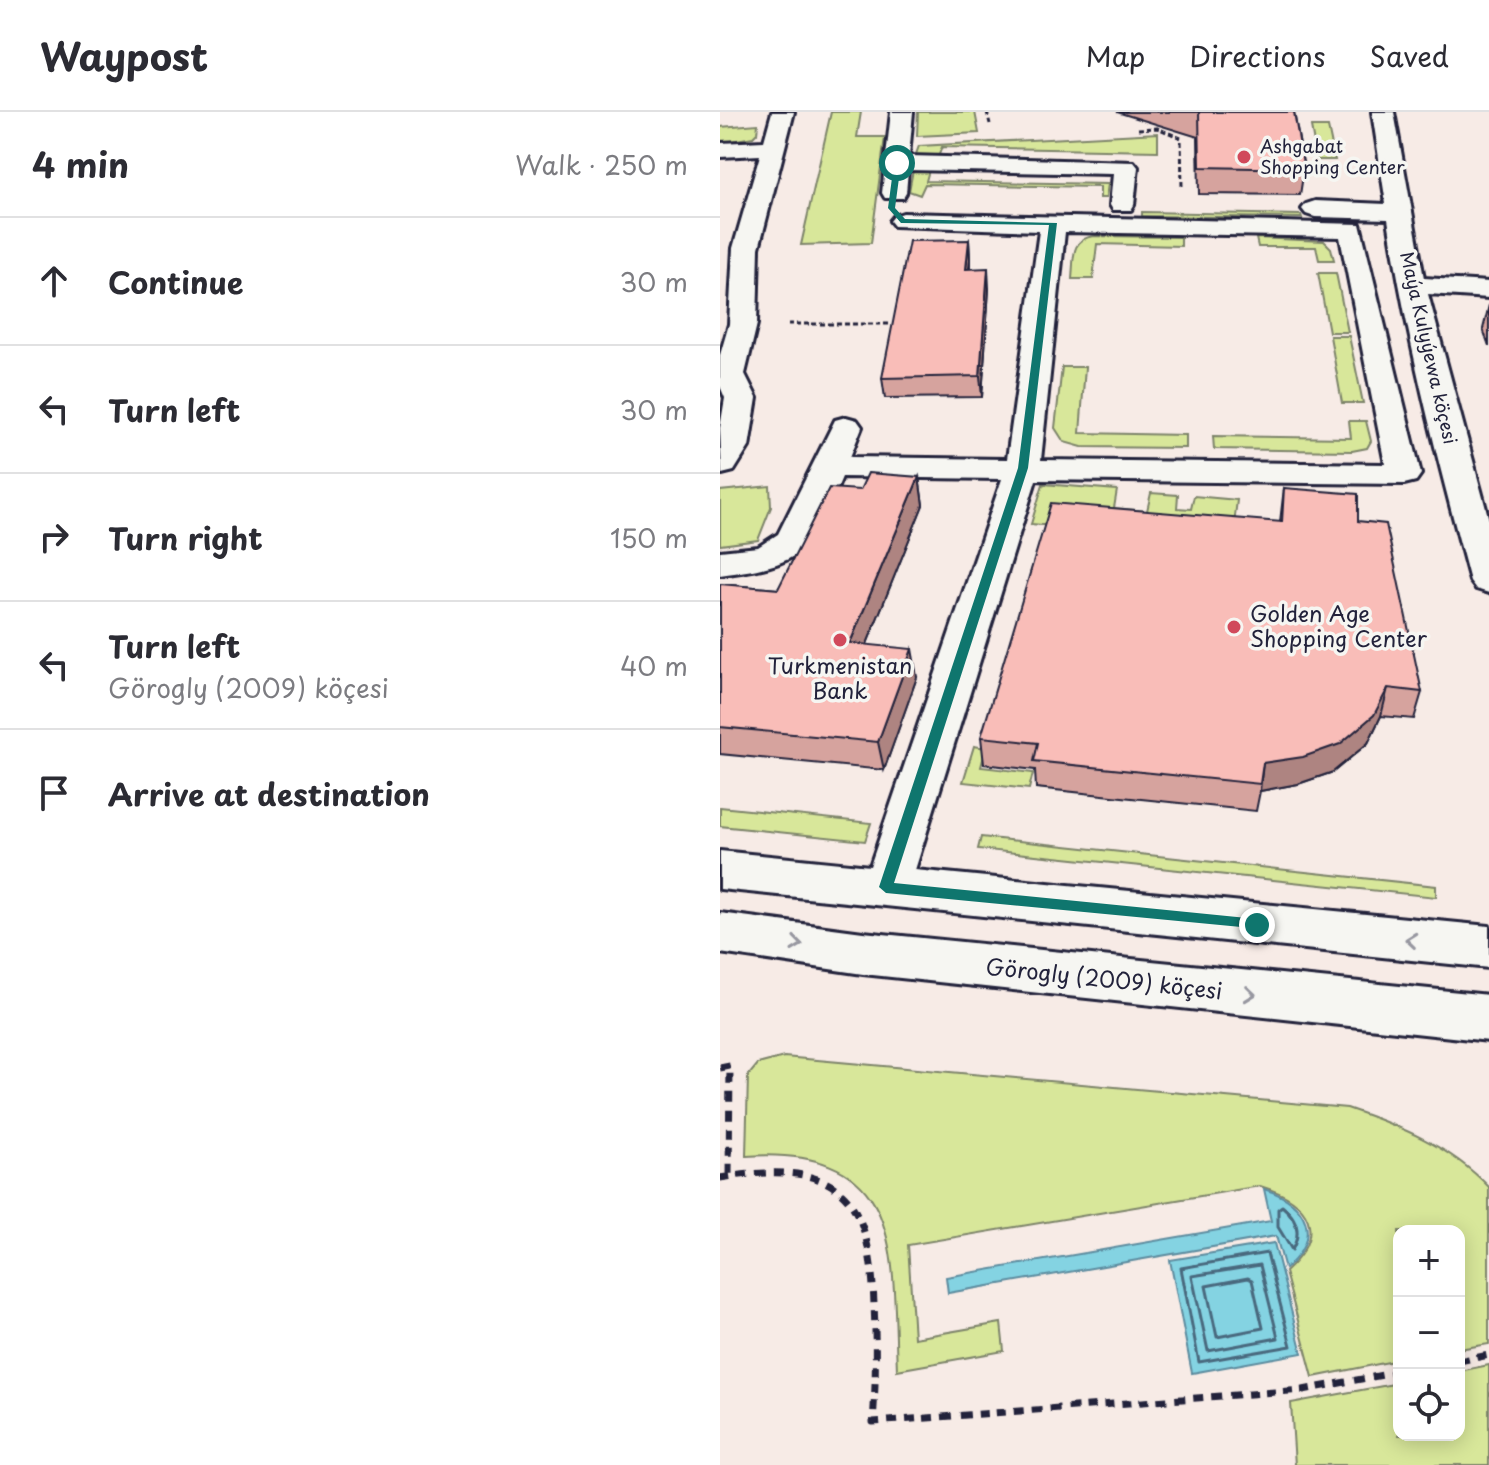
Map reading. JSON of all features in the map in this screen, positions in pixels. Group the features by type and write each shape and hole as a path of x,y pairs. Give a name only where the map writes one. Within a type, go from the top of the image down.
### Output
{"street":[{"path":"722,464 733,447 741,398 730,374 743,324 746,248 783,112"},
{"path":"898,212 897,163 902,112"},
{"name":"Maýa Kulyýewa köçesi","path":"1383,112 1412,285 1453,456 1489,581"},
{"path":"720,150 772,147"},
{"path":"897,163 1126,167 1122,205"},
{"path":"898,212 1122,205 1398,212"},
{"path":"828,467 1404,474 1351,229 977,221 898,212"},
{"path":"886,887 1023,468 1053,223"},
{"path":"1412,285 1489,290"},
{"path":"720,563 765,558 783,549 797,534 846,427"},
{"path":"1453,456 1489,457"},
{"path":"720,870 1489,947"},
{"name":"Görogly (2009) köçesi","path":"720,933 863,953 1489,1018"}],"path":[{"path":"743,324 899,324"},
{"path":"720,1068 730,1066 724,1177 767,1172 807,1176 841,1194 861,1218 872,1259 877,1374 873,1422 1303,1390 1393,1373"},
{"path":"1465,1360 1489,1355"}],"green space":[{"path":"831,112 861,112 857,137 885,137 871,243 801,245"},
{"path":"918,112 975,112 979,133 917,136"},
{"path":"758,124 753,137 720,143 720,127"},
{"path":"1311,127 1328,127 1335,160 1317,160"},
{"path":"1158,133 1158,151 942,147 938,157 915,157 919,146"},
{"path":"913,170 929,170 926,181 1108,184 1106,198 1100,198 1100,187 925,184 920,195 909,191"},
{"path":"1142,212 1301,215 1302,218 1142,216"},
{"path":"1095,236 1181,237 1181,246 1097,244 1093,279 1072,279 1077,245"},
{"path":"1256,238 1324,241 1331,248 1334,260 1319,260 1316,247 1258,247"},
{"path":"1318,273 1336,273 1348,332 1329,332"},
{"path":"1330,336 1349,336 1363,403 1342,403"},
{"path":"1062,367 1085,367 1080,433 1186,435 1186,448 1082,447 1064,442 1055,428"},
{"path":"1349,421 1366,421 1371,441 1367,448 1352,451 1214,449 1213,436 1351,438"},
{"path":"1043,484 1117,490 1114,508 1147,511 1151,493 1178,495 1177,508 1191,509 1194,496 1237,500 1232,541 1031,524"},
{"path":"770,486 771,507 758,540 720,545 720,491"},
{"path":"974,746 986,748 981,767 1033,773 1029,789 963,782"},
{"path":"720,807 871,823 865,841 720,826"},
{"path":"981,837 1436,886 1436,897 978,849"},
{"path":"784,1057 1347,1108 1386,1122 1441,1149 1489,1187 1489,1344 1465,1348 1465,1225 1393,1225 1393,1361 1313,1377 1285,1272 1306,1244 1308,1220 1291,1200 1260,1186 908,1245 914,1338 1001,1323 1004,1351 897,1370 894,1284 889,1246 879,1214 862,1187 836,1168 798,1157 746,1156 748,1076 758,1064"},
{"path":"1489,1365 1489,1465 1295,1465 1291,1403 1393,1384 1393,1441 1465,1441 1465,1370"}],"water":[{"path":"1264,1189 1291,1203 1305,1222 1307,1233 1304,1245 1285,1269 1276,1236 948,1293 946,1277 1271,1221"},
{"path":"1274,1243 1302,1353 1192,1373 1170,1260"}],"building":[{"path":"1199,112 1294,112 1304,169 1200,167"},
{"path":"969,240 966,269 988,268 980,376 882,378 909,241"},
{"path":"868,473 919,477 850,643 912,649 878,742 720,727 720,584 778,589 829,488 860,490"},
{"path":"1284,488 1358,494 1358,521 1386,524 1422,692 1388,688 1374,715 1340,744 1303,757 1263,763 1260,784 1034,761 1038,743 981,737 1051,503 1282,522"}],"place":[{"name":"Ashgabat Shopping Center","path":"1244,157"},
{"name":"Golden Age Shopping Center","path":"1234,627"},
{"name":"Turkmenistan Bank","path":"840,640"}],"route":[{"path":"897,163 892,208 903,221 1053,223 1023,468 886,887 1257,925"}]}
